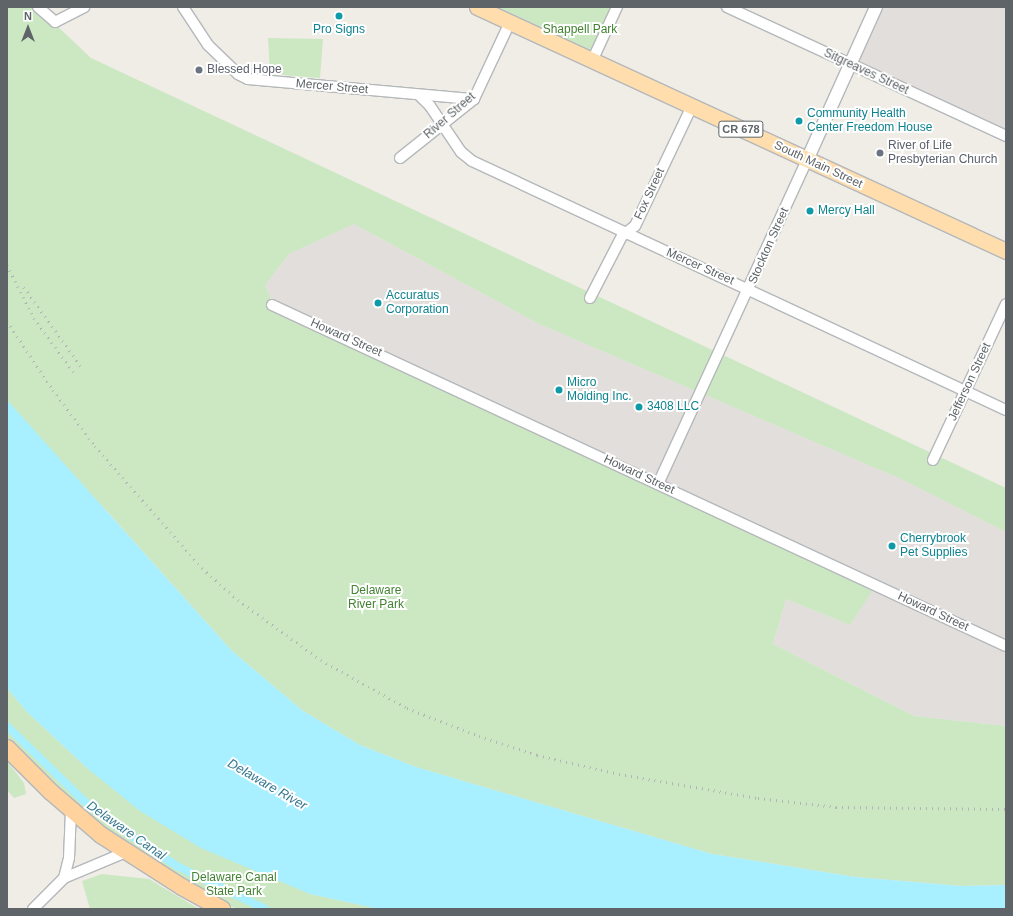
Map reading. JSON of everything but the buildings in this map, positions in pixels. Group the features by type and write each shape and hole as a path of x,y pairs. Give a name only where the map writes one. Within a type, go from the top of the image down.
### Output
{"highway":[{"path":"7,748 72,810 126,852 222,909"}],"main road":[{"name":"South Main Street","path":"477,7 1006,251"}],"street":[{"path":"38,7 55,22 84,7"},
{"name":"Mercer Street","path":"183,7 199,34 241,76 255,80 474,99"},
{"path":"592,61 617,7"},
{"name":"Sitgreaves Street","path":"727,7 1006,136"},
{"name":"Stockton Street","path":"658,484 749,289 876,7"},
{"name":"River Street","path":"400,158 474,99 510,22"},
{"name":"Mercer Street","path":"419,95 461,152 472,161 1006,410"},
{"name":"Fox Street","path":"590,298 625,233 635,226 692,106"},
{"name":"Jefferson Street","path":"933,460 1006,304"},
{"name":"Howard Street","path":"272,305 1006,646"},
{"path":"64,878 69,858 72,810"},
{"path":"33,909 64,878 126,852"}],"shaded area":[{"path":"876,7 1006,7 1006,139 848,67"},
{"path":"354,224 539,324 901,479 1006,532 1006,726 914,716 773,644 786,599 850,625 276,311 265,285 289,254"}],"green space":[{"name":"Delaware River Park","path":"7,7 37,7 91,58 1006,488 1006,532 901,479 539,324 354,224 289,254 265,285 276,311 876,585 850,625 786,599 773,644 914,716 1006,726 1006,885 961,886 855,877 712,854 416,767 360,745 303,711 232,651 104,508 7,417"},
{"name":"Shappell Park","path":"473,7 615,7 592,61"},
{"path":"268,38 323,39 320,78 270,74"},
{"name":"Delaware Canal State Park","path":"7,688 27,712 87,768 310,894 379,909 237,909 214,899 113,838 7,741"},
{"path":"7,761 24,783 26,794 14,798 7,790"},
{"path":"102,874 149,879 199,909 90,909 82,881"}],"water":[{"name":"Delaware River","path":"7,400 232,651 303,711 360,745 416,767 712,854 855,877 961,886 1006,885 1006,909 379,909 310,894 201,848 140,811 87,768 27,712 7,688"}],"waterway":[{"name":"Delaware Canal","path":"7,726 84,801 137,840 177,866 265,909"}],"railway":[{"path":"7,265 34,318 74,373"},
{"path":"24,287 82,368"},
{"path":"7,321 53,390 95,446 202,568 238,600 321,660 407,708 479,736 537,755 619,774 758,798 836,807 1006,809"}],"place":[{"name":"Pro Signs","path":"339,16"},
{"name":"Blessed Hope","path":"199,70"},
{"name":"Community Health Center Freedom House","path":"799,121"},
{"name":"River of Life Presbyterian Church","path":"880,153"},
{"name":"Mercy Hall","path":"810,211"},
{"name":"Accuratus Corporation","path":"378,303"},
{"name":"Micro Molding Inc.","path":"559,390"},
{"name":"3408 LLC","path":"639,407"},
{"name":"Cherrybrook Pet Supplies","path":"892,546"}]}
